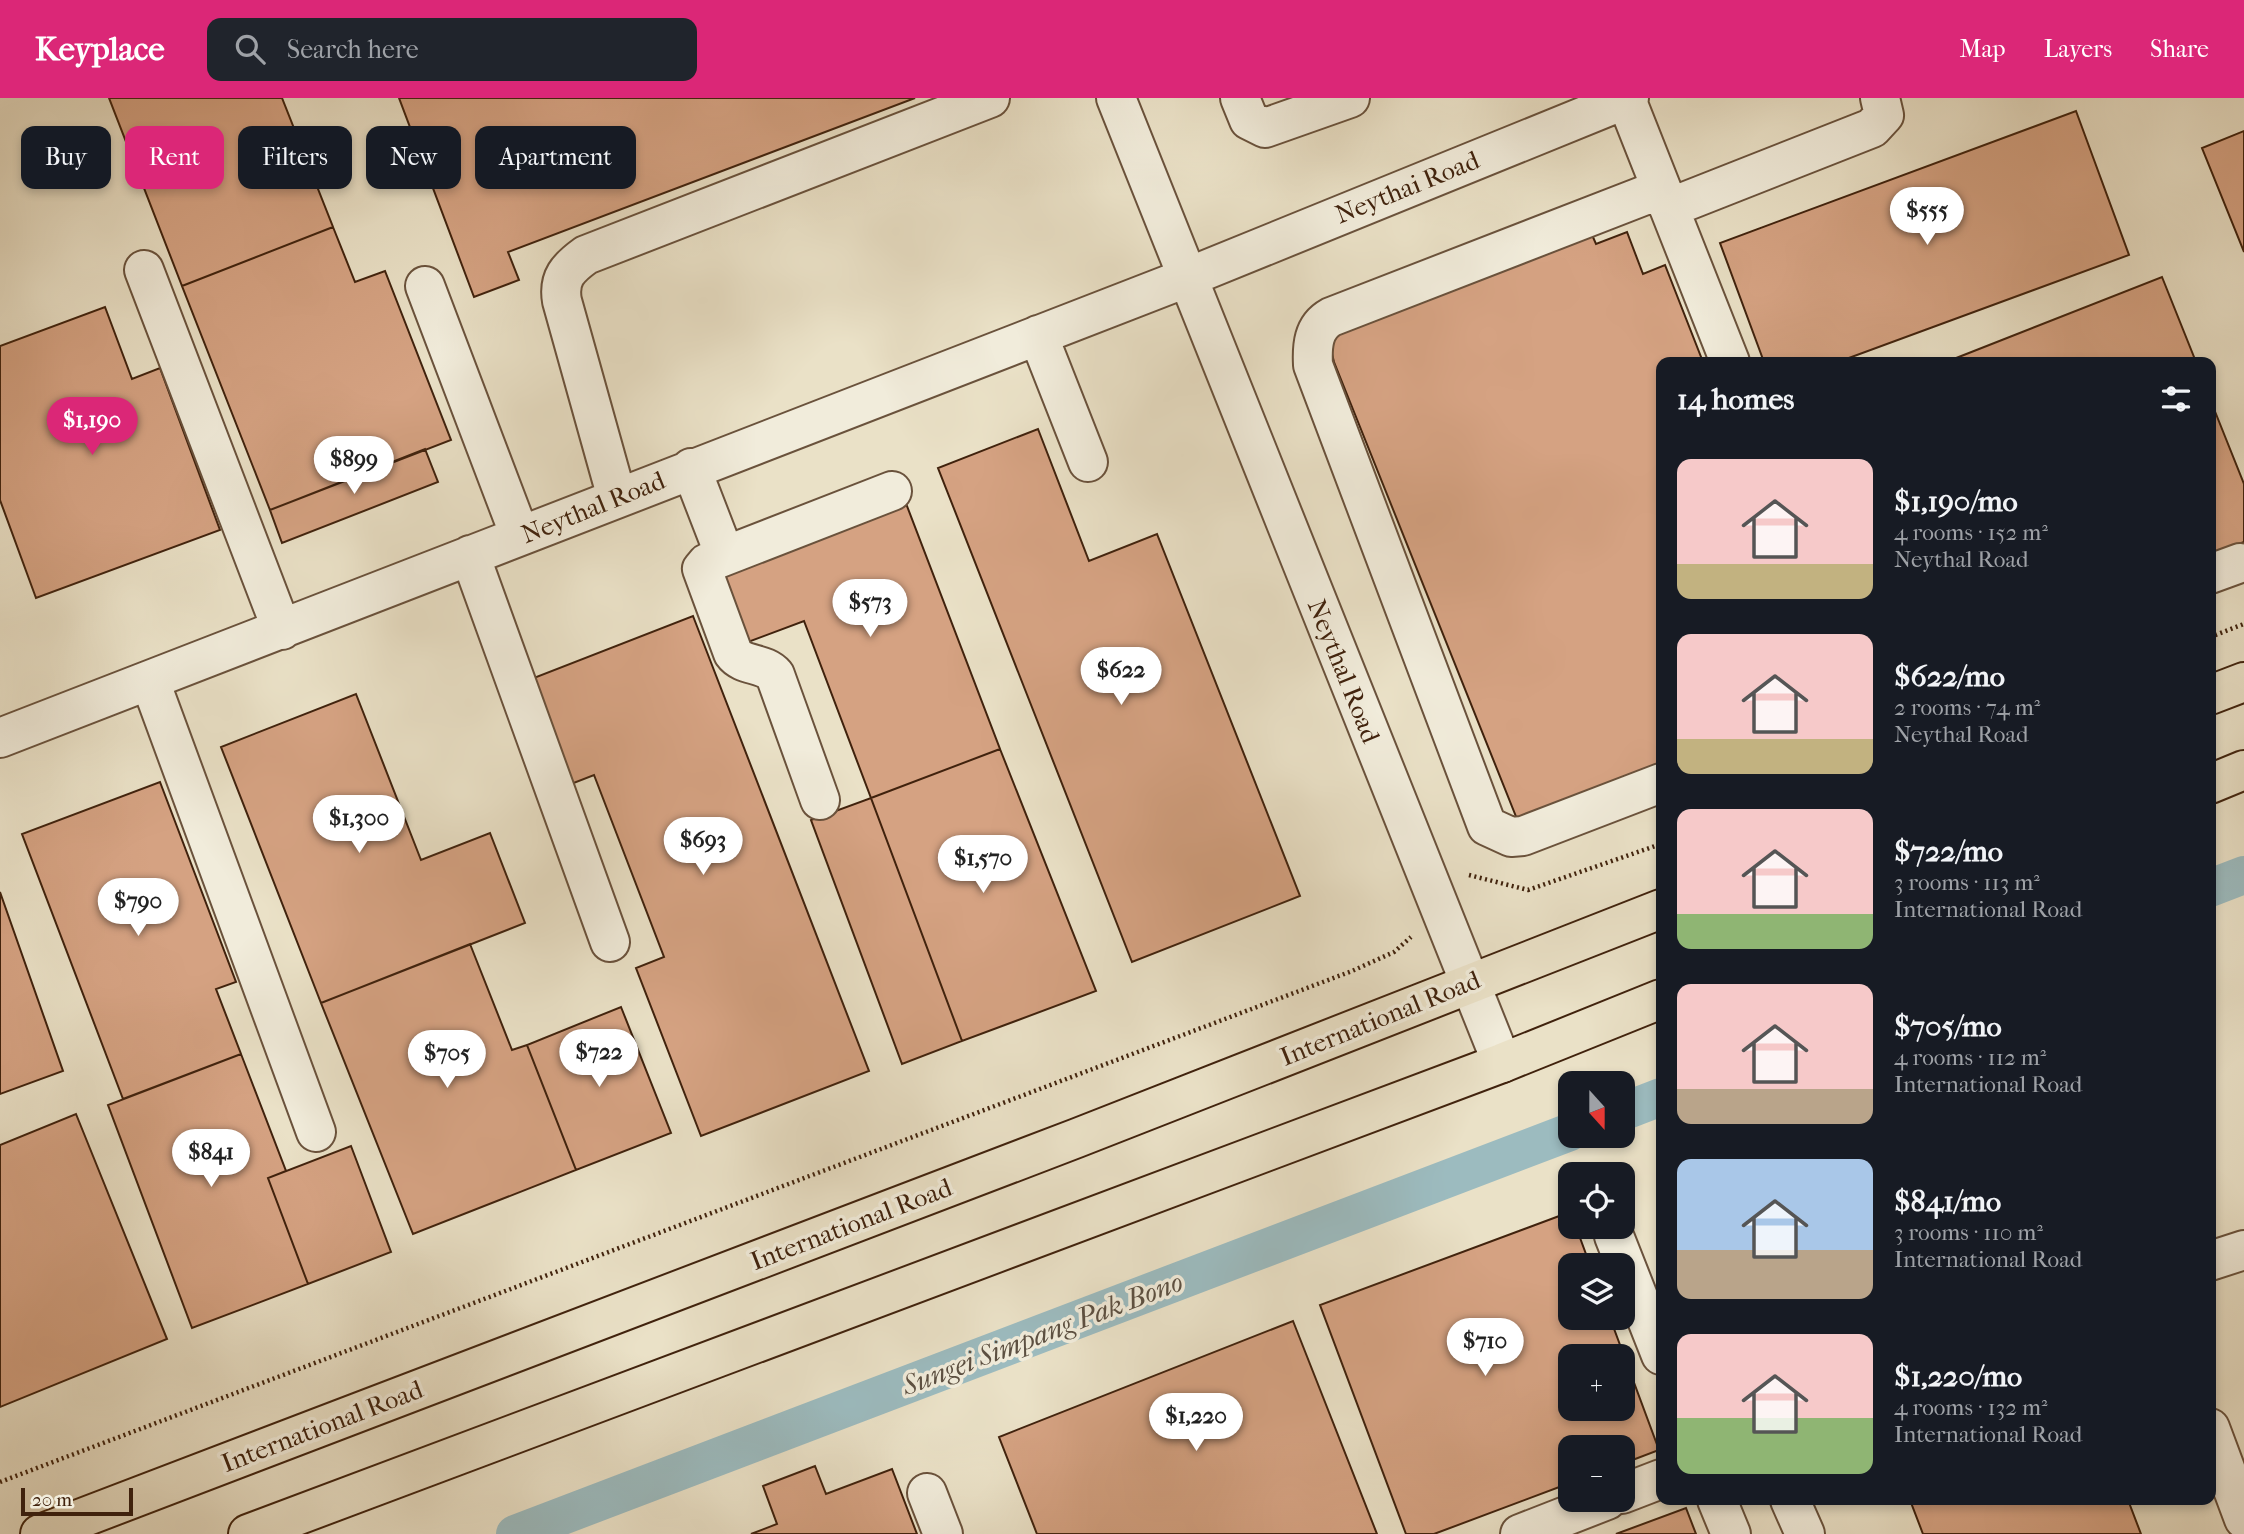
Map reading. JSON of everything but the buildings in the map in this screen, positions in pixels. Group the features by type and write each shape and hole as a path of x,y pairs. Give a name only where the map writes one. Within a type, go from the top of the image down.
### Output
{"main road":[{"path":"2216,693 2244,682"},
{"path":"2216,781 2244,770"},
{"name":"International Road","path":"40,1534 1077,1138 1656,911"},
{"path":"248,1534 1502,1063 1656,1001"}],"street":[{"path":"617,498 562,301 561,279 571,266 586,254 990,98"},
{"name":"Neythal Road","path":"1116,98 1502,1063"},
{"path":"1240,98 1249,120 1265,128 1350,98"},
{"path":"1656,785 1523,836 1511,836 1487,826 1313,365 1312,354 1318,327 1331,317 1872,128 1884,115 1880,98"},
{"path":"1627,99 1728,357"},
{"name":"Neythai Road","path":"1186,278 1627,99"},
{"path":"144,270 282,630"},
{"name":"Neythal Road","path":"0,738 1186,278"},
{"path":"425,286 520,536"},
{"path":"1038,335 1088,462"},
{"path":"691,468 724,556"},
{"path":"820,800 775,676 769,670 738,659 702,575 707,563 892,491"},
{"path":"470,555 610,942"},
{"path":"150,681 316,1132"},
{"path":"1615,1239 1656,1342"},
{"path":"2216,1259 2244,1250"},
{"path":"2216,1444 2244,1519"},
{"path":"1635,1489 1656,1481"},
{"path":"927,1493 943,1534"},
{"path":"1719,1505 1731,1534"},
{"path":"1792,1505 1805,1534"},
{"path":"1520,1534 1576,1512"}],"path":[{"path":"2216,635 2244,624"},
{"path":"0,1482 1352,971 1394,952 1440,910"}],"waterway":[{"name":"Sungei Simpang Pak Bono","path":"2216,886 2244,875"},
{"name":"Sungei Simpang Pak Bono","path":"1635,1107 1656,1099"},
{"name":"Sungei Simpang Pak Bono","path":"515,1534 1558,1137"}]}
